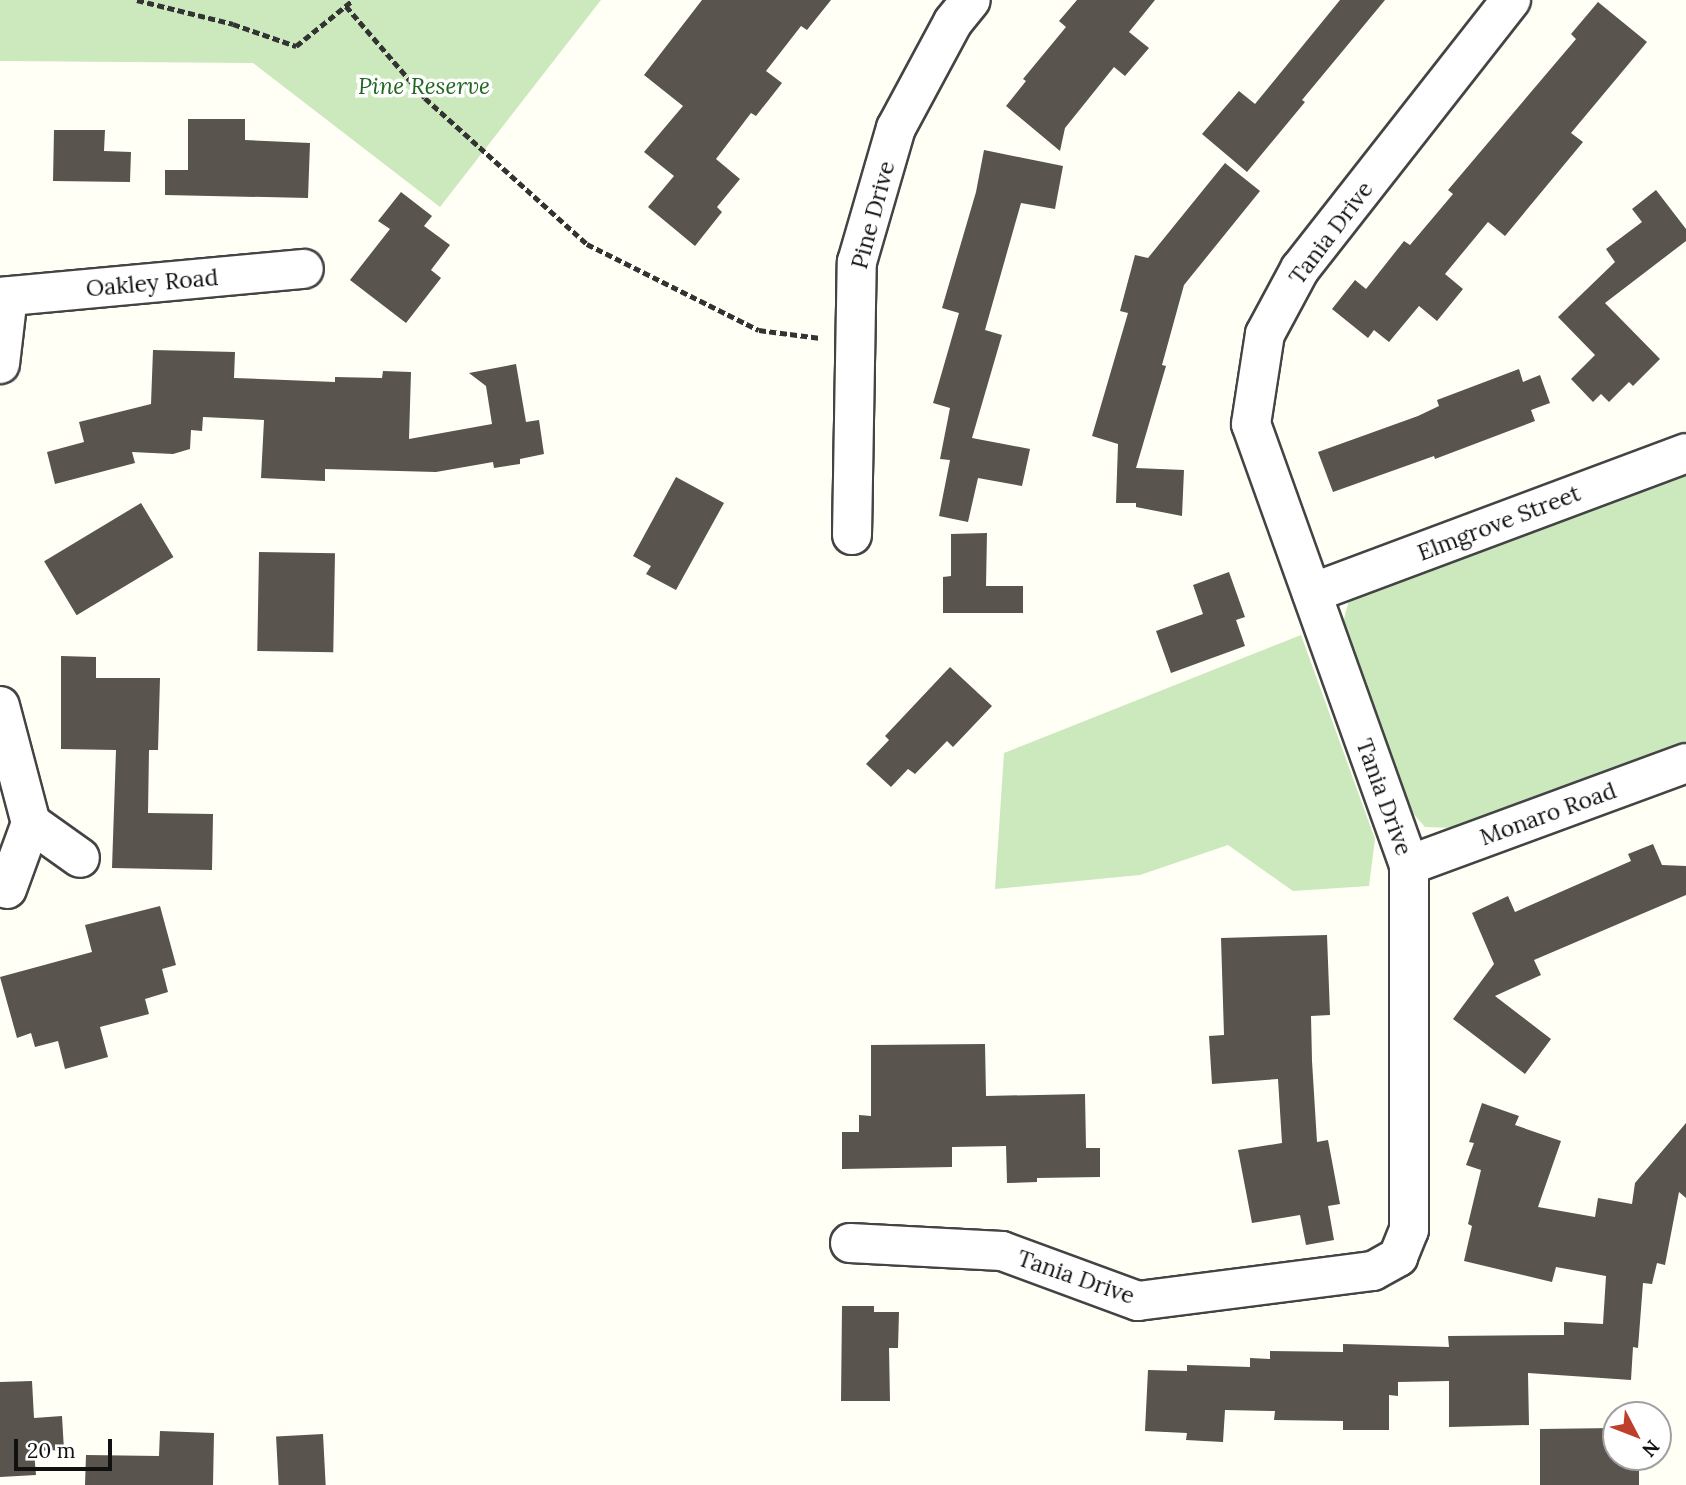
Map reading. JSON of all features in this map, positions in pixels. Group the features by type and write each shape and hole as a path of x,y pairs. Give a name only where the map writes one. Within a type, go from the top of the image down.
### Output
{"street":[{"name":"Pine Drive","path":"852,535 857,262 896,128 953,22 971,0"},
{"name":"Tania Drive","path":"850,1243 1002,1251 1138,1301 1373,1271 1398,1257 1409,1230 1409,865 1251,424 1265,334 1300,269 1511,0"},
{"name":"Oakley Road","path":"4,297 304,269"},
{"path":"0,364 4,297"},
{"name":"Elmgrove Street","path":"1312,593 1686,453"},
{"path":"0,706 31,823 7,889"},
{"name":"Monaro Road","path":"1409,865 1686,763"},
{"path":"31,823 80,858"}],"path":[{"path":"137,0 233,24 296,46 353,0"},
{"path":"346,6 425,99 587,244 759,330 855,343"}],"green space":[{"name":"Pine Reserve","path":"0,0 601,0 440,207 253,63 0,61"},
{"path":"1686,471 1686,742 1454,828 1425,827 1410,810 1341,630 1349,600 1370,587"},
{"path":"1301,635 1375,839 1369,886 1293,891 1228,845 1140,875 995,889 1004,753"}],"building":[{"path":"702,0 831,0 807,30 801,26 766,71 782,83 756,116 751,113 716,159 740,179 717,207 722,212 695,246 648,207 674,176 644,152 683,106 644,75"},
{"path":"1077,0 1155,0 1129,32 1149,48 1125,76 1114,67 1065,128 1060,151 1006,106 1026,81 1023,79 1066,27 1059,21"},
{"path":"1340,0 1385,0 1302,100 1305,102 1247,172 1202,134 1239,91 1255,104"},
{"path":"1598,2 1647,42 1571,133 1583,142 1505,236 1488,222 1445,274 1463,289 1437,321 1419,306 1389,342 1374,330 1368,338 1332,309 1355,280 1366,289 1404,241 1410,245 1453,194 1448,190 1576,39 1571,34"},
{"path":"188,119 245,119 245,140 310,143 308,198 165,195 165,170 188,170"},
{"path":"54,130 105,130 104,151 131,152 130,182 53,181"},
{"path":"984,150 1063,166 1055,209 1021,203 985,330 1002,335 972,438 1030,449 1022,486 978,478 968,522 939,516 950,460 940,459 950,408 933,403 959,313 942,308 976,192"},
{"path":"1225,163 1260,191 1184,285 1162,365 1166,366 1136,468 1184,470 1182,516 1136,507 1136,503 1116,503 1118,444 1092,436 1128,313 1120,311 1135,255 1148,258"},
{"path":"1656,190 1686,229 1686,241 1605,303 1660,359 1633,386 1629,382 1609,402 1601,394 1593,402 1571,379 1595,355 1558,317 1615,262 1606,249 1642,222 1632,209"},
{"path":"401,192 432,216 424,226 450,245 431,270 441,278 406,323 350,280 390,229 378,221"},
{"path":"153,350 235,352 234,378 335,382 335,377 382,378 383,371 411,372 409,439 492,424 486,386 469,373 516,364 526,422 539,420 544,454 520,459 520,464 494,468 493,462 436,472 325,469 325,481 261,478 264,420 203,417 202,431 191,430 190,449 173,454 132,452 135,463 55,484 47,452 84,442 79,422 151,404"},
{"path":"1519,369 1523,382 1540,375 1550,403 1531,410 1535,421 1435,459 1434,456 1333,492 1318,452 1418,416 1439,406 1437,400"},
{"path":"676,477 724,503 676,590 646,574 651,566 633,556"},
{"path":"141,503 173,557 77,615 44,561"},
{"path":"987,533 986,586 1023,586 1023,613 943,613 943,577 951,576 951,534"},
{"path":"259,552 335,553 333,652 257,651"},
{"path":"1229,572 1245,617 1236,620 1245,646 1171,673 1156,631 1203,614 1193,585"},
{"path":"61,656 96,657 96,678 160,678 158,750 149,750 148,813 213,814 212,870 112,868 116,750 61,749"},
{"path":"950,667 992,706 953,747 947,741 915,774 908,769 891,787 866,764 889,740 885,736"},
{"path":"1653,844 1662,865 1686,866 1686,895 1534,960 1541,975 1495,996 1551,1039 1525,1074 1453,1019 1494,964 1472,913 1508,896 1515,912 1631,861 1628,854"},
{"path":"160,906 176,965 162,969 168,992 145,999 149,1014 100,1027 108,1057 65,1069 58,1041 35,1047 31,1033 17,1038 0,977 92,952 85,925"},
{"path":"1327,935 1330,1015 1311,1016 1312,1061 1317,1142 1328,1140 1340,1204 1328,1206 1334,1240 1306,1245 1300,1215 1252,1223 1238,1150 1282,1143 1278,1079 1212,1084 1209,1036 1224,1035 1221,938"},
{"path":"985,1044 986,1096 1085,1094 1086,1148 1100,1148 1100,1177 1037,1178 1037,1182 1007,1183 1006,1146 952,1147 952,1167 842,1169 842,1132 859,1132 859,1115 871,1116 871,1045"},
{"path":"1482,1103 1519,1116 1515,1125 1561,1141 1538,1207 1595,1217 1598,1198 1632,1204 1635,1183 1686,1123 1686,1198 1679,1192 1665,1265 1657,1263 1652,1284 1643,1283 1638,1348 1633,1347 1631,1380 1528,1373 1529,1425 1449,1427 1449,1381 1398,1382 1398,1396 1389,1395 1389,1430 1343,1430 1343,1421 1274,1420 1275,1411 1225,1410 1223,1442 1186,1440 1187,1433 1145,1431 1148,1370 1187,1371 1187,1365 1250,1367 1250,1358 1270,1359 1270,1351 1343,1352 1343,1344 1449,1347 1448,1336 1564,1335 1564,1322 1603,1324 1606,1276 1556,1267 1552,1282 1464,1261 1472,1226 1468,1224 1481,1170 1466,1165 1474,1143 1469,1142"},
{"path":"842,1306 874,1306 874,1312 899,1312 898,1348 889,1348 890,1401 841,1401"},
{"path":"32,1381 34,1418 62,1416 64,1450 34,1451 36,1475 0,1477 0,1382"},
{"path":"1602,1428 1602,1471 1639,1471 1639,1485 1540,1485 1540,1429"},
{"path":"160,1431 214,1433 213,1485 85,1485 86,1455 159,1456"},
{"path":"323,1434 326,1485 279,1485 276,1436"}]}
